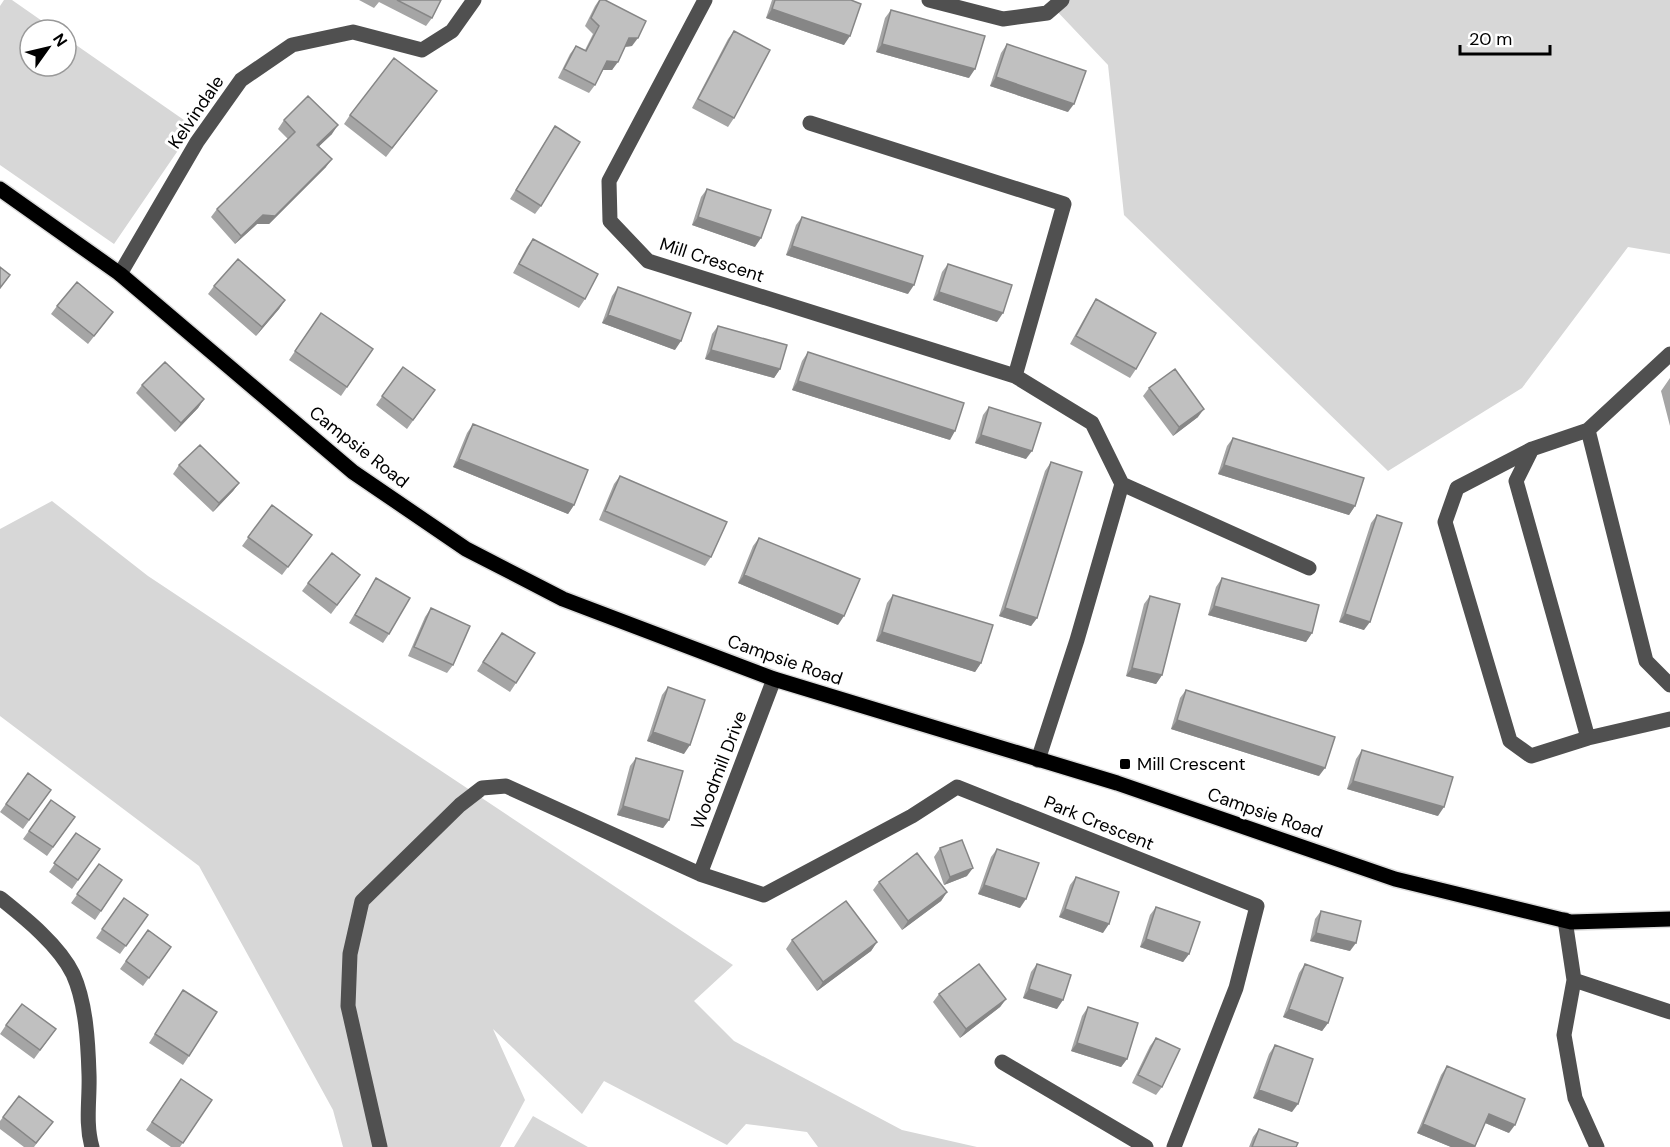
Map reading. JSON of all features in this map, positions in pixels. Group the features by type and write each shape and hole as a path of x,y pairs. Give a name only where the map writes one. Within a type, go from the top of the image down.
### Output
{"main road":[{"name":"Campsie Road","path":"0,189 120,274 353,472 466,549 563,599 774,680 1117,783 1395,879 1565,920 1670,919"}],"street":[{"name":"Kelvindale","path":"120,274 197,142 241,80 292,45 353,32 422,50 452,31 474,0"},
{"name":"Mill Crescent","path":"705,0 609,181 610,221 648,261 1015,376 1092,423 1122,484"},
{"path":"929,0 1003,19 1047,13 1062,0"},
{"path":"810,123 1064,204 1015,376"},
{"path":"1670,354 1588,430 1532,449 1457,488 1444,522 1510,741 1531,756 1588,738 1670,718"},
{"path":"1588,430 1646,661 1670,685"},
{"path":"1532,449 1516,481 1588,738"},
{"path":"1038,760 1077,640 1122,484 1309,568"},
{"name":"Woodmill Drive","path":"700,874 774,680"},
{"path":"380,1147 348,1006 350,954 354,933 362,901 460,805 482,788 506,786 700,874"},
{"name":"Park Crescent","path":"700,874 764,895 912,816 957,787 1257,906 1236,988 1174,1147"},
{"path":"0,898 37,927 72,974 83,1011 89,1073 88,1134 92,1147"},
{"path":"1565,920 1574,980 1564,1035 1575,1098 1597,1147"},
{"path":"1574,980 1670,1012"},
{"path":"1002,1062 1146,1147"}],"shaded area":[{"path":"4,0 12,0 38,18 18,18 18,78 78,78 78,46 194,127 114,244 0,165 0,6"},
{"path":"1058,0 1670,0 1670,254 1628,247 1522,388 1388,471 1124,215 1108,65 1053,7"},
{"path":"52,501 148,576 733,965 694,1001 734,1041 902,1130 977,1147 818,1147 807,1132 746,1124 727,1145 604,1081 582,1114 493,1029 525,1100 500,1147 343,1147 333,1110 199,866 0,716 0,529"},
{"path":"533,1116 588,1147 514,1147"}],"building":[{"path":"397,0 441,0 432,18"},
{"path":"600,0 605,0 646,21 638,38 629,38 618,62 607,61 595,85 564,69 576,46 586,51 599,26 591,18"},
{"path":"775,0 851,0 861,4 850,36 772,9"},
{"path":"891,10 985,36 975,69 882,44"},
{"path":"734,31 770,50 734,118 698,99"},
{"path":"1007,44 1086,71 1074,104 996,77"},
{"path":"394,58 437,91 392,148 350,115"},
{"path":"308,96 338,125 317,145 332,159 275,216 263,215 241,236 217,209 295,132 284,120"},
{"path":"555,126 580,142 541,206 516,190"},
{"path":"707,189 771,210 761,238 698,217"},
{"path":"802,217 923,256 914,285 792,246"},
{"path":"533,239 598,274 585,299 519,264"},
{"path":"238,259 285,300 262,327 214,286"},
{"path":"948,264 1012,285 1003,313 939,292"},
{"path":"0,267 10,275 0,288"},
{"path":"77,282 113,312 94,336 57,306"},
{"path":"618,287 691,313 681,341 608,315"},
{"path":"1096,299 1156,333 1136,369 1076,336"},
{"path":"321,313 373,349 347,387 295,351"},
{"path":"718,326 787,345 780,369 711,350"},
{"path":"808,352 964,403 955,431 798,381"},
{"path":"165,362 204,399 181,423 142,385"},
{"path":"403,367 435,390 413,420 382,396"},
{"path":"1175,369 1204,409 1179,427 1149,388"},
{"path":"989,407 1041,423 1032,451 981,435"},
{"path":"473,424 588,470 574,505 459,459"},
{"path":"1233,438 1364,478 1355,506 1224,465"},
{"path":"200,445 239,483 219,503 179,465"},
{"path":"1051,462 1082,472 1037,618 1005,608"},
{"path":"620,476 727,522 711,557 605,511"},
{"path":"272,505 312,535 288,567 248,537"},
{"path":"1377,515 1402,523 1370,622 1345,614"},
{"path":"759,538 860,579 844,616 744,575"},
{"path":"332,553 360,575 337,605 308,583"},
{"path":"376,578 410,598 389,634 355,615"},
{"path":"1222,578 1319,605 1312,633 1214,606"},
{"path":"893,595 993,625 981,663 882,632"},
{"path":"1150,596 1180,604 1162,675 1132,668"},
{"path":"431,608 470,626 453,665 414,647"},
{"path":"502,633 535,653 516,683 483,662"},
{"path":"668,687 705,700 690,745 653,732"},
{"path":"1186,690 1335,737 1325,768 1177,720"},
{"path":"1362,750 1453,777 1444,807 1353,781"},
{"path":"636,758 683,771 669,820 623,806"},
{"path":"28,773 51,790 29,820 6,804"},
{"path":"51,800 75,817 53,847 29,831"},
{"path":"76,833 100,849 78,880 54,863"},
{"path":"962,840 973,868 950,877 940,848"},
{"path":"997,849 1039,863 1026,899 984,885"},
{"path":"917,853 947,892 908,921 879,882"},
{"path":"99,864 122,880 101,911 77,894"},
{"path":"1076,877 1119,892 1109,924 1065,909"},
{"path":"124,898 148,915 126,946 102,929"},
{"path":"846,901 877,942 823,982 792,940"},
{"path":"1156,907 1200,922 1189,954 1146,939"},
{"path":"1321,911 1361,921 1356,943 1316,933"},
{"path":"148,930 171,947 149,978 126,961"},
{"path":"979,964 1006,999 966,1029 939,994"},
{"path":"1037,964 1071,975 1063,1000 1029,989"},
{"path":"1305,964 1343,978 1328,1023 1289,1009"},
{"path":"183,990 217,1012 189,1056 155,1034"},
{"path":"22,1004 56,1029 40,1050 6,1025"},
{"path":"1088,1007 1138,1023 1127,1059 1077,1043"},
{"path":"1156,1038 1180,1049 1162,1087 1138,1075"},
{"path":"1275,1045 1313,1059 1298,1104 1259,1090"},
{"path":"1447,1066 1525,1099 1515,1125 1489,1114 1475,1146 1423,1124"},
{"path":"181,1079 212,1100 183,1143 152,1122"},
{"path":"19,1096 53,1122 36,1143 3,1117"},
{"path":"1259,1129 1298,1143 1296,1147 1252,1147"}],"place":[{"name":"Mill Crescent","path":"1125,764"}]}
